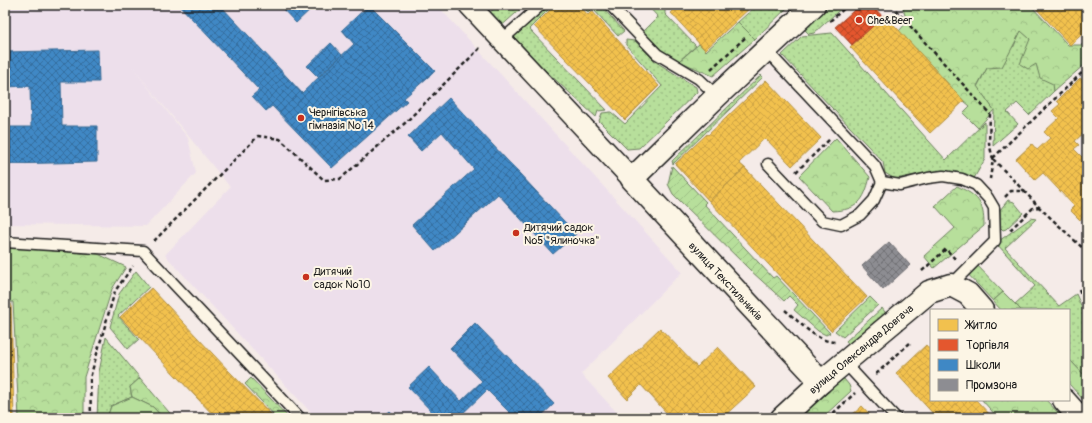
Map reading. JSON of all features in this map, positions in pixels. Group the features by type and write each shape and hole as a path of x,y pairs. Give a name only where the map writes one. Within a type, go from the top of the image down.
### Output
{"street":[{"name":"вулиця Текстильників","path":"469,5 821,382"},
{"path":"632,179 717,96 814,5"},
{"path":"951,285 968,294 981,309"},
{"name":"вулиця Олександра Довгача","path":"782,418 821,382 843,352 929,292 951,285"},
{"path":"1065,401 1080,418"}],"lane":[{"path":"498,36 540,5"},
{"path":"610,5 657,54 699,79 717,96"},
{"path":"766,50 875,166 882,182 874,200 860,216 841,225 822,222 768,164"},
{"path":"882,182 900,185 943,176 962,179 976,185 988,198 994,208 995,241 951,285"},
{"path":"5,242 143,251 300,418"},
{"path":"843,352 896,418"}],"path":[{"path":"826,25 848,5"},
{"path":"890,5 990,114 989,143 993,159 1039,207 1087,252"},
{"path":"699,79 751,33"},
{"path":"91,418 90,378 115,291 143,251 258,136 280,139 324,180 340,179 405,123 480,49 481,44 498,36"},
{"path":"993,159 1087,68"},
{"path":"786,183 833,135"},
{"path":"994,208 1011,191 1024,191"},
{"path":"995,241 1016,225 1034,208 1039,207"},
{"path":"917,275 946,249"},
{"path":"1079,289 1087,309"},
{"path":"780,305 814,335 843,352"}],"shaded area":[{"path":"5,5 437,5 682,272 581,374 622,418 316,418 165,255 230,187 132,67 188,138 196,173 146,226 5,224"}],"green space":[{"path":"498,5 525,5 498,29 487,15"},
{"path":"545,5 553,5 529,29 607,110 598,111 596,117 510,38"},
{"path":"581,5 600,5 624,31 618,36 592,8 588,12"},
{"path":"647,5 665,5 665,14 696,46 679,61 649,41 643,32 658,17"},
{"path":"757,5 790,5 755,39 738,22"},
{"path":"831,5 845,5 814,33 809,34 804,29"},
{"path":"902,5 1030,5 1068,45 1084,45 1084,65 1054,91 1053,84 1040,78 1036,64 1028,69 1020,64 1030,39 1021,31 1002,67 987,68 977,86 994,110 978,128 963,113 970,106 899,31 907,22"},
{"path":"738,22 755,39 713,76 679,61 699,44 706,51"},
{"path":"1021,30 1030,39 1036,63 1054,84 1054,91 1029,115 1017,103 1007,112 1018,124 993,146 994,110 977,87 987,68 1014,46"},
{"path":"832,33 946,160 985,122 985,159 973,180 948,171 930,172 895,179 885,173 883,162 782,55 802,36"},
{"path":"626,40 635,41 656,62 696,87 697,92 639,148 627,149 599,121 602,113 611,112 625,124 662,86 626,45"},
{"path":"761,75 763,77 673,164 672,161"},
{"path":"836,138 870,177 865,192 858,203 848,209 832,211 799,176"},
{"path":"672,166 706,202 704,204 773,278 776,276 830,333 826,335 818,331 794,310 798,305 789,296 784,301 750,270 673,194 668,184"},
{"path":"957,186 970,193 981,205 984,226 934,268 924,256 955,228 935,206"},
{"path":"1008,200 1014,202 1023,213 1003,230 1000,227 1000,210"},
{"path":"1031,218 1036,219 1005,248 1059,306 1076,294 1087,319 1087,378 1070,360 1070,309 1020,309 1015,304 1035,286 996,243"},
{"path":"5,247 98,254 126,267 112,289 84,377 84,418 19,418 13,302 5,302"},
{"path":"974,262 1003,292 993,301 965,271"},
{"path":"136,271 149,287 118,316 139,339 128,349 110,327 119,294"},
{"path":"1003,292 1020,309 1000,309 993,301"},
{"path":"870,297 878,305 843,337 835,331"},
{"path":"882,308 886,317 850,346 846,341"},
{"path":"106,337 140,378 130,387 132,397 111,406 107,418 97,418 99,372"},
{"path":"1070,360 1087,378 1087,404 1070,385"},
{"path":"140,378 174,418 163,418 153,407 132,397 130,387"},
{"path":"251,378 289,418 277,418 245,384"},
{"path":"835,378 844,379 849,385 851,391 822,418 791,418"},
{"path":"132,397 153,407 163,418 107,418 111,406"},
{"path":"983,401 1047,401 1063,418 998,418"}],"building: Житло":[{"path":"555,5 579,5 588,15 592,11 659,86 625,120 534,26"},
{"path":"679,5 753,5 705,50 671,13"},
{"path":"1033,5 1081,5 1087,11 1087,30 1070,45"},
{"path":"885,15 964,101 930,133 850,47"},
{"path":"1087,76 1087,130 1075,141 1079,145 1074,149 1087,162 1087,220 1083,216 1080,220 1070,210 1074,206 1043,173 1035,180 1016,159 1032,144 1037,150 1050,138 1044,132 1059,118 1052,111 1060,104 1057,101 1080,78 1083,80"},
{"path":"766,80 821,138 792,166 765,138 739,163 745,168 709,201 675,164"},
{"path":"745,168 867,297 831,331 709,201"},
{"path":"151,288 275,418 216,418 120,317"},
{"path":"5,304 11,304 14,418 5,418"},
{"path":"660,328 697,367 718,347 756,387 722,418 671,418 641,385 627,399 608,378"},
{"path":"926,345 930,350 930,401 977,401 993,418 937,418 896,373"},
{"path":"862,406 873,418 849,418"}],"building: Торгівля":[{"path":"860,5 872,5 883,17 852,45 835,27"}],"building: Школи":[{"path":"179,5 220,5 302,93 354,44 342,30 369,5 435,71 404,98 407,101 332,168 272,106 266,111 252,96 259,90"},
{"path":"279,5 315,5 296,23"},
{"path":"331,43 342,55 318,77 307,66"},
{"path":"98,50 99,82 61,82 62,126 97,126 97,162 5,164 5,127 31,127 30,86 5,87 5,52"},
{"path":"449,98 576,234 553,254 498,194 435,251 412,225 474,169 442,132 421,151 408,137"},
{"path":"475,323 554,404 539,418 515,418 487,390 458,418 438,418 408,387 429,367 461,401 482,381 450,348"},
{"path":"390,411 397,418 382,418"}],"building: Промзона":[{"path":"889,242 910,265 883,290 862,266"}],"place":[{"name":"Che&Beer","path":"859,20"},
{"name":"Чернігівська гімназія № 14","path":"301,118"},
{"name":"Дитячий садок №5 \"Ялиночка\"","path":"516,233"},
{"name":"Дитячий садок №10","path":"306,277"}]}
